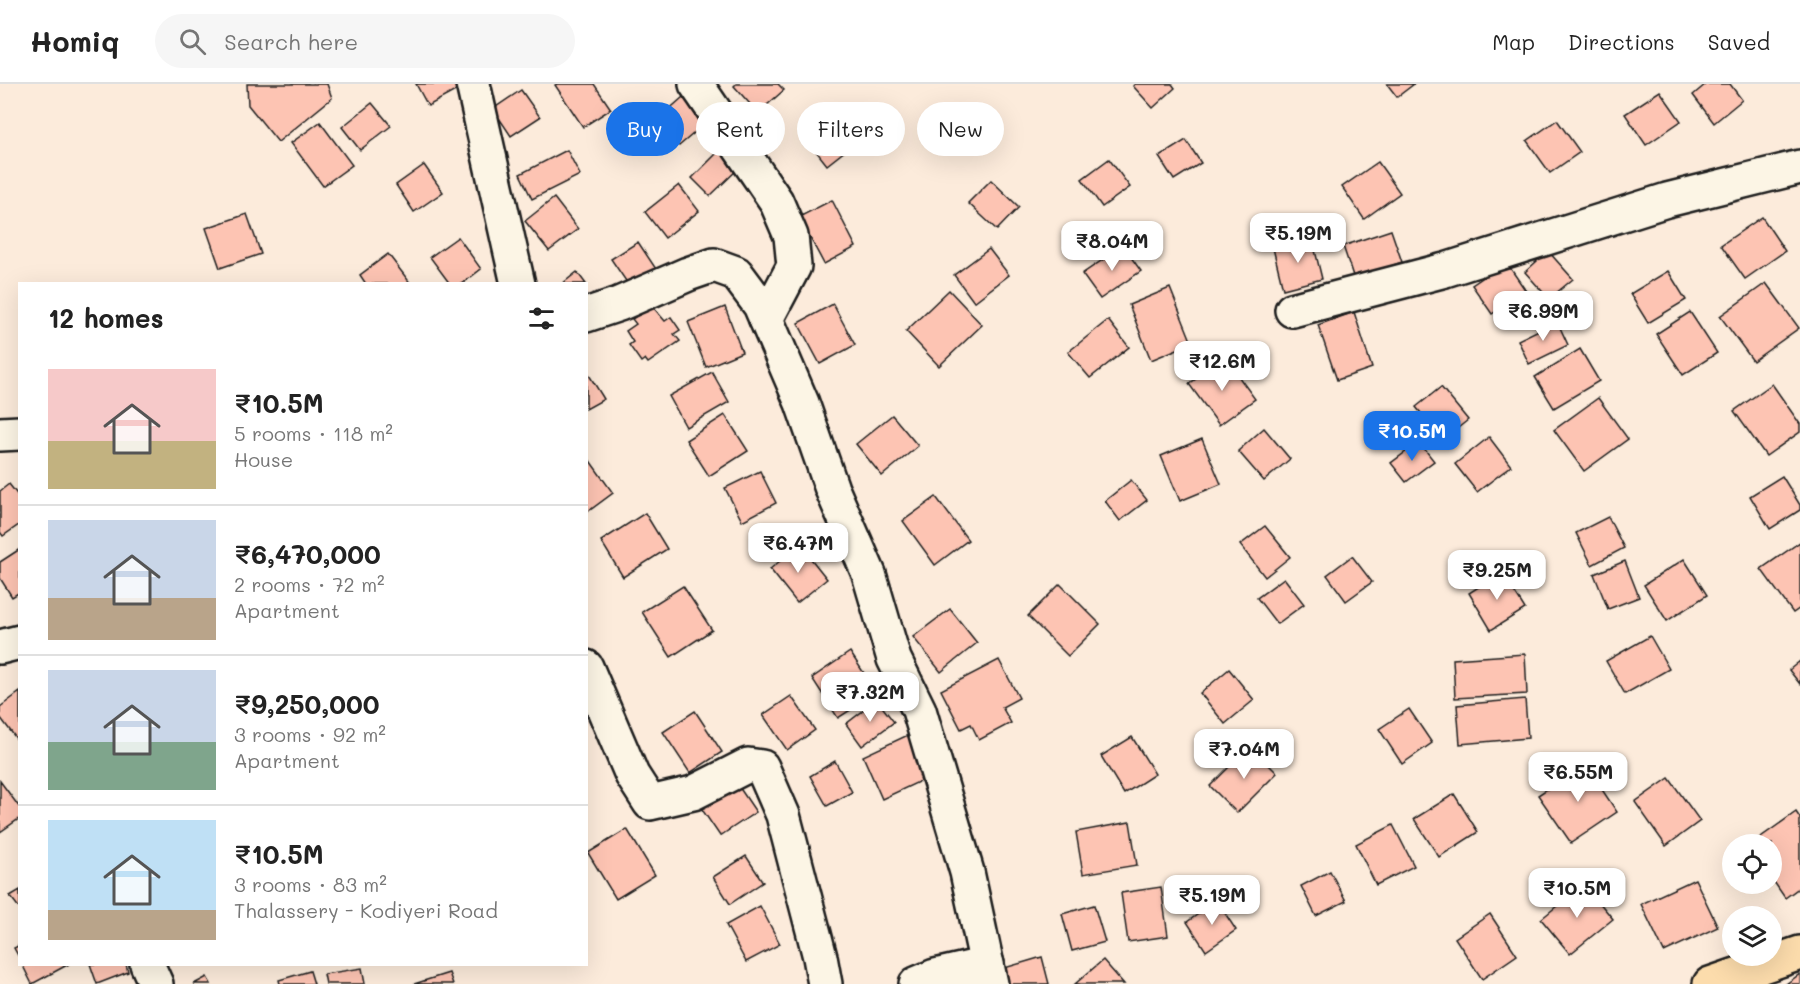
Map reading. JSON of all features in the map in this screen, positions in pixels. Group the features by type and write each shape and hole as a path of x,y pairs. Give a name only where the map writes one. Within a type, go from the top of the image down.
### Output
{"main road":[{"path":"1710,984 1742,979 1800,953"}],"street":[{"path":"473,84 518,282"},
{"path":"696,84 776,201 791,236 794,266 766,319"},
{"path":"1292,310 1444,270 1667,200 1800,167"},
{"path":"588,314 619,304 688,274 714,266 736,273 760,305 802,404 832,489 868,574 894,659 919,710 968,872 989,974 935,976 916,984"},
{"path":"0,434 18,433"},
{"path":"0,647 18,642"},
{"path":"588,672 632,775 650,803 693,793 748,765 762,767 783,815 825,984"},
{"path":"148,966 156,984"}],"building":[{"path":"247,84 327,84 332,98 278,142 248,105"},
{"path":"416,84 459,84 461,88 428,106"},
{"path":"594,84 606,102 606,112 583,127 555,85"},
{"path":"736,84 778,84 784,90 770,102 748,102 734,86"},
{"path":"1135,84 1172,84 1175,88 1153,108 1133,86"},
{"path":"1387,84 1414,84 1397,97"},
{"path":"1706,84 1730,84 1742,100 1714,123 1693,95"},
{"path":"521,90 540,117 511,136 493,109"},
{"path":"691,90 702,102 696,102 696,131 684,142 684,102 677,102"},
{"path":"1660,91 1681,121 1646,145 1625,114"},
{"path":"372,103 391,126 360,150 342,127"},
{"path":"1557,120 1580,152 1550,173 1527,141"},
{"path":"320,122 352,165 323,186 291,143"},
{"path":"1186,140 1201,163 1174,180 1159,157"},
{"path":"567,150 580,175 532,199 520,174"},
{"path":"714,156 730,156 741,166 710,196 692,178"},
{"path":"820,156 838,156 827,165"},
{"path":"1109,159 1130,187 1102,207 1082,179"},
{"path":"1378,162 1400,193 1364,219 1342,187"},
{"path":"424,165 443,192 414,212 396,185"},
{"path":"991,180 1019,207 997,230 968,203"},
{"path":"679,185 699,211 665,238 645,212"},
{"path":"554,198 578,229 549,251 525,221"},
{"path":"832,200 856,247 824,264 799,217"},
{"path":"247,214 261,254 220,268 206,228"},
{"path":"1762,217 1785,251 1745,279 1721,245"},
{"path":"1391,230 1402,262 1354,279 1343,246"},
{"path":"458,237 481,269 465,282 449,282 430,257"},
{"path":"1312,238 1322,279 1283,289 1273,248"},
{"path":"638,242 656,269 630,287 611,259"},
{"path":"1123,246 1141,271 1100,299 1082,274"},
{"path":"989,249 1009,275 974,302 954,275"},
{"path":"1548,251 1573,279 1549,299 1525,272"},
{"path":"388,254 409,282 365,282 360,275"},
{"path":"1506,262 1526,291 1492,314 1472,285"},
{"path":"1668,271 1686,300 1648,323 1630,294"},
{"path":"577,272 584,282 564,282"},
{"path":"1766,283 1799,328 1753,361 1720,316"},
{"path":"1170,288 1192,343 1151,360 1129,305"},
{"path":"949,290 982,325 939,366 906,331"},
{"path":"833,304 855,345 820,364 798,323"},
{"path":"652,306 665,321 671,317 680,330 674,334 680,341 648,363 645,359 641,362 629,345 633,342 626,331 636,324 632,319"},
{"path":"725,307 742,352 706,367 688,322"},
{"path":"1354,312 1372,368 1337,380 1318,325"},
{"path":"1690,312 1717,353 1683,375 1656,334"},
{"path":"1108,320 1129,347 1090,378 1068,352"},
{"path":"1557,321 1568,345 1529,364 1518,340"},
{"path":"1580,349 1599,381 1554,408 1535,377"},
{"path":"1225,358 1255,399 1219,425 1189,384"},
{"path":"712,372 729,402 686,427 669,396"},
{"path":"588,373 604,399 588,408"},
{"path":"1772,384 1800,424 1800,432 1766,456 1734,411"},
{"path":"1441,387 1468,420 1443,440 1416,407"},
{"path":"1598,398 1628,439 1584,471 1554,430"},
{"path":"725,415 748,451 709,476 686,440"},
{"path":"892,415 918,446 882,476 856,444"},
{"path":"1264,428 1290,459 1264,481 1238,451"},
{"path":"1489,437 1511,466 1477,492 1455,464"},
{"path":"1202,439 1221,484 1180,501 1161,456"},
{"path":"1419,442 1434,461 1406,482 1391,463"},
{"path":"588,458 613,493 588,512"},
{"path":"760,471 776,503 742,521 725,488"},
{"path":"1782,476 1800,505 1800,510 1770,529 1750,496"},
{"path":"1131,480 1147,500 1120,521 1105,501"},
{"path":"9,484 18,495 18,525 3,536 0,532 0,491"},
{"path":"936,497 968,540 935,565 903,521"},
{"path":"645,513 667,549 623,577 601,541"},
{"path":"1608,517 1624,548 1592,565 1576,533"},
{"path":"1265,526 1290,557 1265,577 1240,545"},
{"path":"1800,542 1800,608 1793,613 1761,569"},
{"path":"800,545 827,579 797,603 770,569"},
{"path":"18,550 18,593 12,597 0,578 0,562"},
{"path":"1352,556 1372,582 1346,601 1327,575"},
{"path":"1684,559 1707,595 1667,621 1644,585"},
{"path":"1625,561 1639,597 1608,609 1594,574"},
{"path":"1502,572 1525,609 1491,630 1469,593"},
{"path":"1284,578 1304,604 1277,624 1257,598"},
{"path":"1060,584 1100,624 1068,656 1028,616"},
{"path":"683,586 712,630 671,657 642,612"},
{"path":"950,609 977,643 941,672 913,637"},
{"path":"1650,636 1669,669 1625,694 1606,661"},
{"path":"850,652 877,693 838,718 812,678"},
{"path":"1525,654 1527,694 1455,698 1453,659"},
{"path":"999,660 1019,698 1002,707 1011,723 979,740 971,724 961,729 941,690"},
{"path":"1800,661 1800,684 1789,670"},
{"path":"1229,669 1254,700 1225,724 1200,693"},
{"path":"18,694 18,741 0,717 0,707"},
{"path":"791,696 815,730 787,750 763,715"},
{"path":"1525,699 1528,738 1460,744 1457,705"},
{"path":"877,700 894,722 862,746 846,724"},
{"path":"1409,709 1432,743 1402,764 1379,729"},
{"path":"695,711 722,752 690,773 663,732"},
{"path":"908,735 927,778 882,799 863,756"},
{"path":"1132,737 1155,774 1124,794 1101,756"},
{"path":"1250,746 1277,773 1237,813 1210,786"},
{"path":"835,761 852,792 827,806 810,776"},
{"path":"1585,764 1617,812 1571,843 1538,795"},
{"path":"1669,778 1700,821 1666,846 1635,802"},
{"path":"0,781 18,805 18,819 0,832"},
{"path":"737,784 756,812 720,836 701,808"},
{"path":"1454,794 1478,832 1439,857 1414,819"},
{"path":"1796,812 1800,818 1800,887 1785,898 1782,894 1782,834 1765,834"},
{"path":"1130,822 1137,865 1083,874 1076,832"},
{"path":"1393,825 1414,866 1376,885 1356,844"},
{"path":"627,829 655,875 616,899 588,853"},
{"path":"746,856 763,882 730,904 713,877"},
{"path":"1330,871 1346,901 1316,916 1301,886"},
{"path":"1695,879 1718,927 1664,952 1641,904"},
{"path":"1584,884 1613,919 1570,954 1541,919"},
{"path":"1161,887 1168,936 1128,942 1121,893"},
{"path":"18,891 18,906 10,896"},
{"path":"1217,901 1236,930 1206,951 1187,922"},
{"path":"1094,905 1105,942 1072,951 1062,914"},
{"path":"760,906 780,944 746,962 726,925"},
{"path":"1490,914 1517,955 1482,979 1455,938"},
{"path":"1042,957 1049,984 1005,984 1001,969"},
{"path":"1103,960 1124,984 1075,984"},
{"path":"23,966 65,966 32,984"},
{"path":"91,966 126,966 128,972 97,984"},
{"path":"362,968 365,984 326,984 324,974"},
{"path":"310,971 314,984 280,984 279,980"},
{"path":"449,973 453,984 414,984"},
{"path":"1800,974 1800,984 1786,984"},
{"path":"207,977 211,984 194,984"}]}
